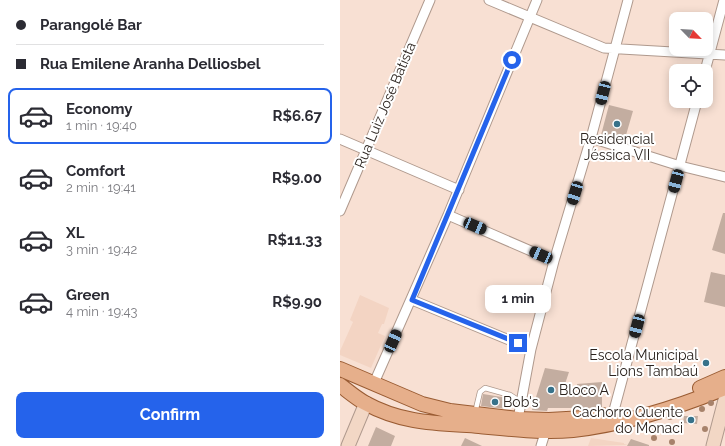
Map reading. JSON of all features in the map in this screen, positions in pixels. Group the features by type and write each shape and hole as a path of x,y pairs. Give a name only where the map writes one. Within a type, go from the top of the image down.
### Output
{"main road":[{"path":"340,369 422,404 450,411 518,419 549,420 584,418 613,414 651,405 725,380"},
{"path":"343,387 366,403 402,418 424,422 546,430 572,430 642,417 725,380"},
{"path":"343,387 356,392 379,385"},
{"path":"348,446 366,403 379,385"},
{"path":"713,446 725,400"}],"street":[{"name":"Rua Luiz José Batista","path":"340,211 430,0"},
{"path":"489,0 604,48 669,51"},
{"path":"379,385 412,300 537,0"},
{"path":"518,419 531,349 554,261 591,138 628,0"},
{"path":"713,42 724,0"},
{"path":"713,53 725,55"},
{"path":"613,414 695,108"},
{"path":"591,138 680,166 725,177"},
{"path":"340,139 458,190"},
{"path":"448,215 554,261"},
{"path":"412,300 531,349"},
{"path":"541,446 546,430"}],"lane":[{"path":"475,414 480,392 485,388 510,395 521,402"}],"shaded area":[{"path":"360,295 389,308 384,324 382,324 378,333 385,336 371,368 340,355 340,351 353,322 350,320"},
{"path":"591,438 624,443 628,445 588,446"}],"building":[{"name":"Residencial Jéssica VII","path":"609,105 633,111 624,142 601,135"},
{"path":"723,213 725,213 725,254 712,250"},
{"path":"711,272 725,275 725,307 704,302"},
{"path":"545,368 569,372 562,393 578,393 577,384 602,382 602,407 548,408 547,411 532,410"},
{"name":"Bob's","path":"483,394 508,398 507,409 481,406"},
{"path":"684,416 698,416 697,424 683,423"},
{"path":"376,427 395,436 391,446 368,446"},
{"path":"465,438 482,446 461,446"},
{"path":"631,439 649,445 649,446 627,446"}],"place":[{"name":"Residencial Jéssica VII","path":"617,124"},
{"name":"Escola Municipal Lions Tambaú","path":"706,363"},
{"name":"Bloco A","path":"551,390"},
{"name":"Bob's","path":"495,402"},
{"name":"Cachorro Quente do Monaci","path":"691,420"}],"route":[{"path":"512,60 412,300 518,343"}]}
